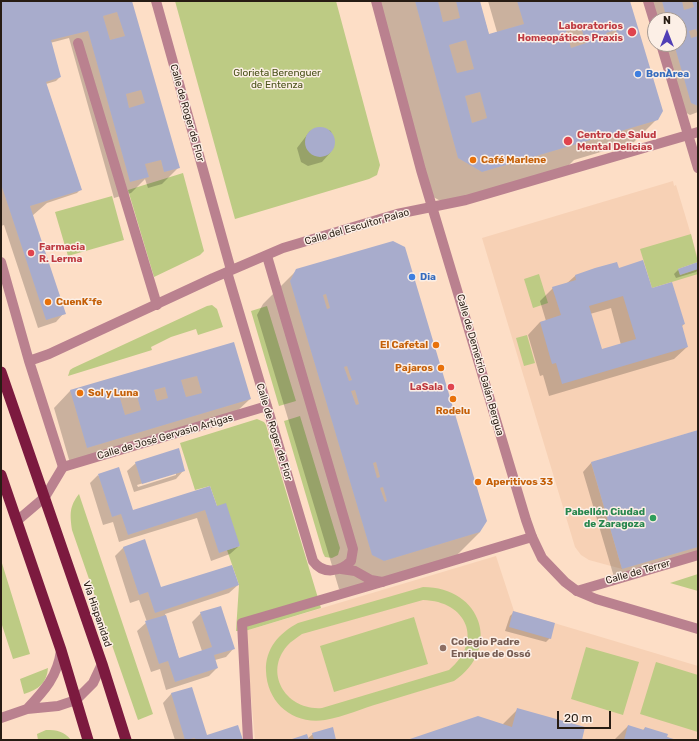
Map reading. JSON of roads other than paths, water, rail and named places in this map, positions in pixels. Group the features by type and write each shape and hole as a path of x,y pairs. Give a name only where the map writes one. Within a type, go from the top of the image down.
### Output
{"highway":[{"name":"Vía Hispanidad","path":"1,372 45,496 126,740"},
{"path":"1,474 18,520 61,650 88,740"}],"street":[{"name":"Calle de Roger de Flor","path":"156,1 229,271 313,561 320,568 326,570 341,569 355,571 371,580 382,582"},
{"name":"Calle de Demetrio Galán Bergua","path":"376,1 421,170 532,537 542,558 565,582 577,590 596,599 698,629"},
{"path":"648,1 651,12"},
{"path":"78,44 157,305"},
{"path":"664,52 693,133 698,168"},
{"name":"Calle del Escultor Palao","path":"30,361 49,354 229,271 283,248 397,214 466,200 693,133"},
{"path":"267,256 353,549 351,561 341,569"},
{"path":"1,262 11,290 30,361 63,467 45,496 18,520"},
{"name":"Calle de José Gervasio Artigas","path":"63,467 267,406"},
{"path":"248,740 242,623 532,537"},
{"name":"Calle de Terrer","path":"577,590 698,555"},
{"path":"27,709 44,691 55,674 60,662 61,650"},
{"path":"1,718 27,709 58,706 76,700 93,683 102,664"}],"place":[{"name":"Laboratorios Homeopáticos Praxis","path":"632,32"},
{"name":"BonÀrea","path":"638,74"},
{"name":"Centro de Salud Mental Delicias","path":"568,141"},
{"name":"Café Marlene","path":"473,160"},
{"name":"Farmacia R. Lerma","path":"31,253"},
{"name":"Dia","path":"412,277"},
{"name":"CuenK²fe","path":"48,302"},
{"name":"El Cafetal","path":"436,345"},
{"name":"Pajaros","path":"441,368"},
{"name":"LaSala","path":"451,387"},
{"name":"Sol y Luna","path":"80,393"},
{"name":"Rodelu","path":"453,399"},
{"name":"Aperitivos 33","path":"478,482"},
{"name":"Pabellón Ciudad de Zaragoza","path":"653,518"},
{"name":"Colegio Padre Enrique de Ossó","path":"443,648"}],"park label":[{"name":"Glorieta Berenguer de Entenza","path":"277,78"}]}
